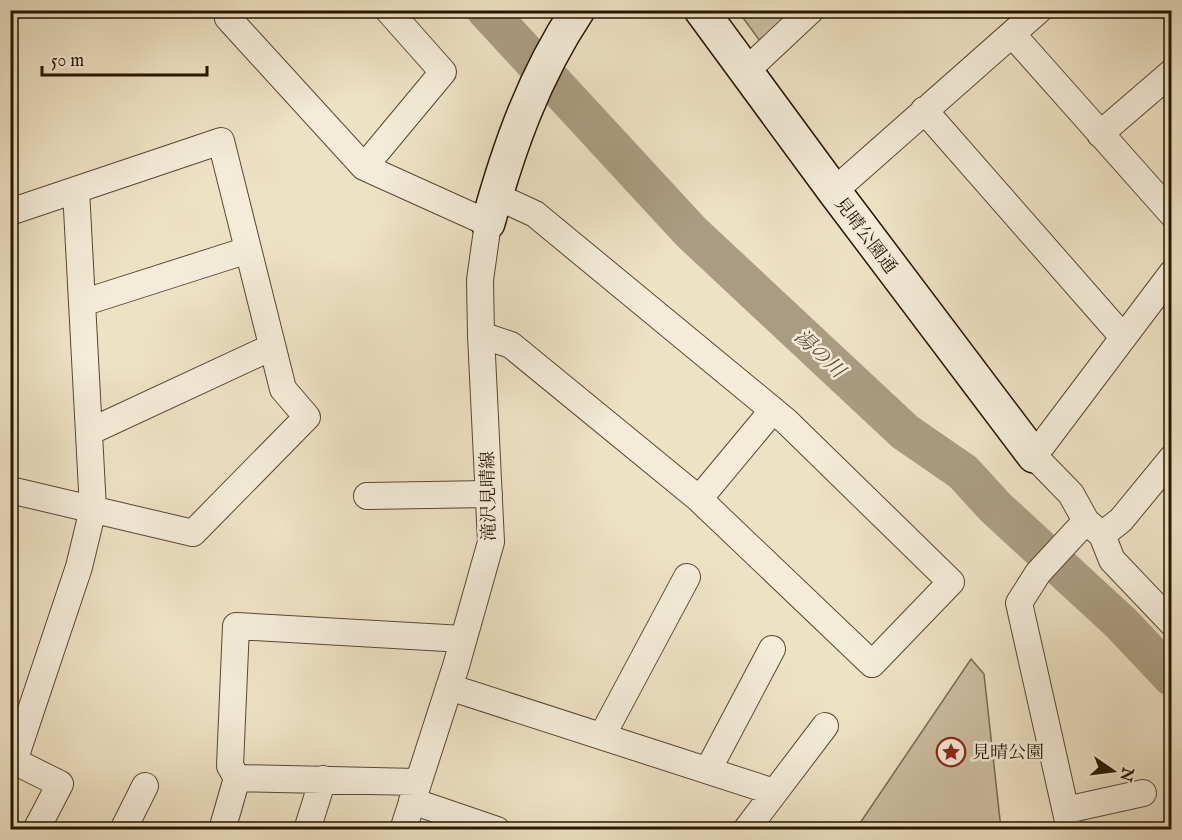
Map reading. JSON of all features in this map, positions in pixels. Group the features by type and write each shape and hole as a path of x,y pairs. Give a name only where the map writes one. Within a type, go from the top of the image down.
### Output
{"street":[{"path":"230,10 228,18 364,167 492,209 535,214 773,410 951,582 872,664 699,499 511,345 481,335"},
{"path":"364,167 443,72 388,10"},
{"path":"492,209 508,150 536,83 556,43 578,10"},
{"name":"見晴公園通","path":"701,10 834,191 1035,456"},
{"path":"747,70 811,10"},
{"path":"834,191 1039,10"},
{"path":"1012,34 1172,214"},
{"path":"1100,134 1172,72"},
{"path":"924,110 1123,337"},
{"path":"10,212 221,141 283,389 308,417 193,533 10,489"},
{"path":"36,830 60,784 14,761 79,567 93,509 76,190"},
{"name":"滝沢見晴線","path":"403,830 491,543 480,280 492,209"},
{"path":"82,303 248,250"},
{"path":"1172,273 1035,456 1071,494 1112,560 1172,623"},
{"path":"89,432 272,347"},
{"path":"699,499 773,410"},
{"path":"1143,793 1068,820 1019,603 1038,573 1060,548 1094,528 1121,520 1172,458"},
{"path":"367,496 489,494"},
{"path":"602,736 687,577"},
{"path":"222,830 237,778 230,766 236,626 463,639"},
{"path":"708,770 772,649"},
{"path":"448,687 774,792"},
{"path":"746,830 825,726"},
{"path":"237,778 323,779 414,792 497,830"},
{"path":"307,830 323,779"},
{"path":"123,830 145,786"}],"shaded area":[{"path":"738,11 793,11 760,41"},
{"name":"見晴公園","path":"971,659 984,674 1001,829 856,829"}],"waterway":[{"name":"湯の川","path":"486,10 691,232 905,432 963,472 995,507 1121,623 1172,677"}],"place":[{"name":"見晴公園","path":"951,752"}]}
